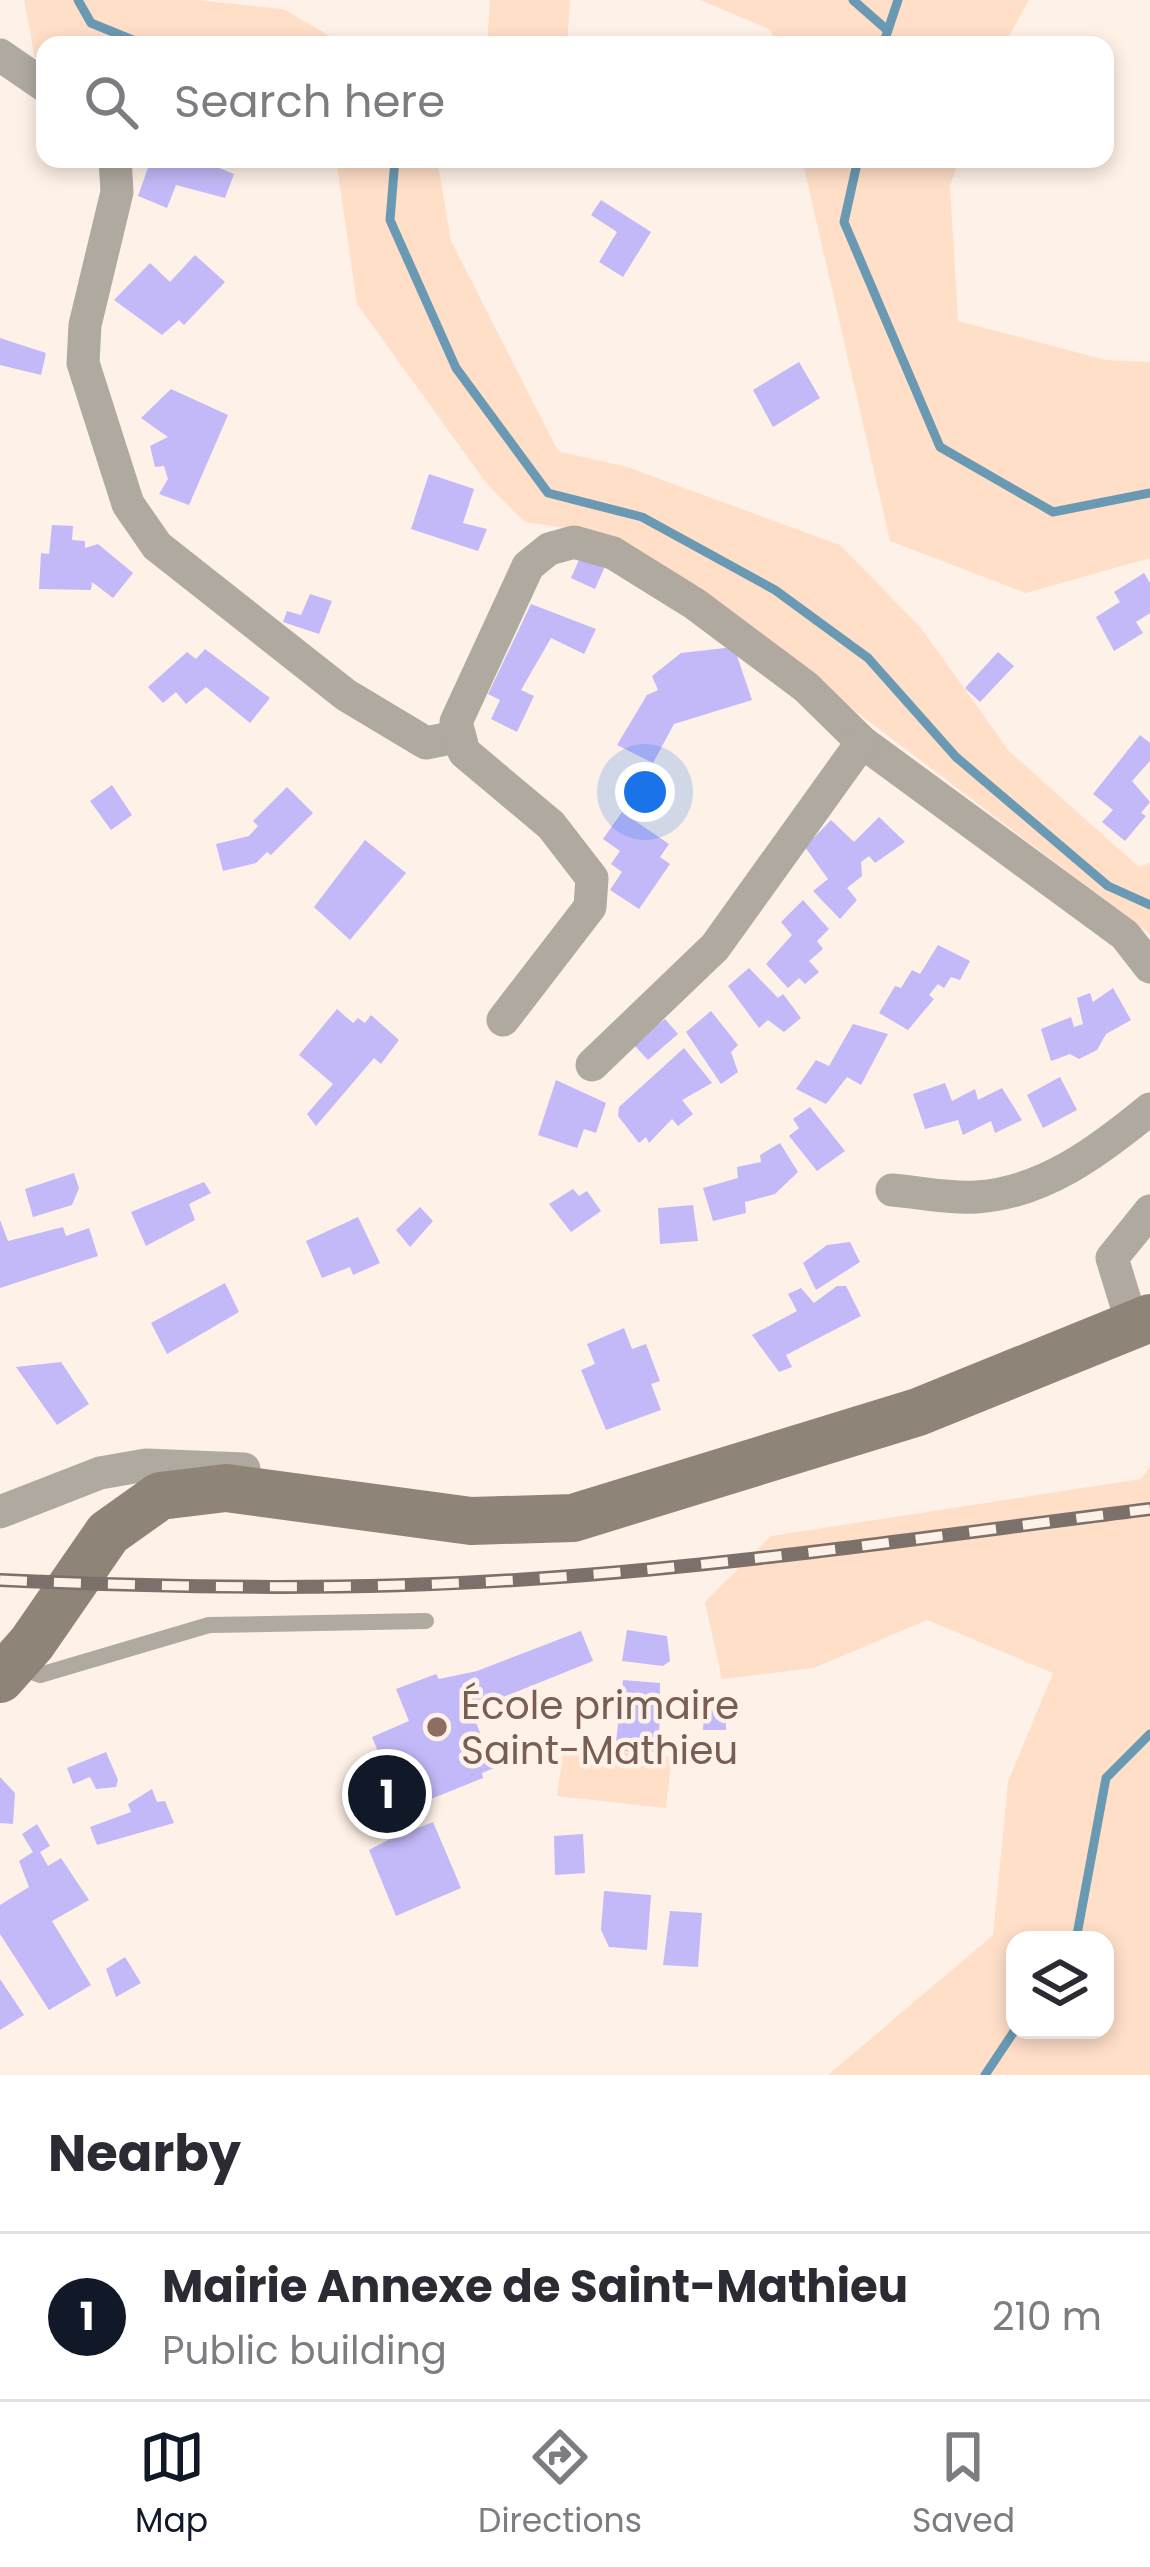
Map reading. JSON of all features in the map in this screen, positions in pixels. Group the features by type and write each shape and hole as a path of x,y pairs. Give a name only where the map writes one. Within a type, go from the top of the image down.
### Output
{"street":[{"path":"0,55 36,80"},
{"path":"116,168 117,192 85,325 83,363 128,504 158,546 346,695 426,743 456,737"},
{"path":"502,1020 590,907 592,878 551,825 464,752 456,737 456,722 528,566 549,549 574,542 613,553 695,604 806,687 862,742 1125,935 1150,968"},
{"path":"592,1065 716,946 862,742"},
{"path":"892,1190 976,1197 1024,1187 1084,1161 1150,1109"},
{"path":"8,1672 108,1533 160,1496 226,1488 388,1512 520,1523 602,1511 918,1412 1141,1320 1112,1258 1150,1211"},
{"path":"0,1512 100,1473 146,1465 238,1468 378,1486 388,1512"}],"lane":[{"path":"8,1672 40,1676 209,1625 426,1621"}],"shaded area":[{"path":"24,0 197,0 283,9 330,36 36,36 35,58"},
{"path":"490,0 570,0 568,36 488,36"},
{"path":"700,0 1029,0 1009,36 773,36 771,30"},
{"path":"337,168 439,168 451,241 558,451 627,467 840,545 921,628 1009,751 1139,867 1150,863 1150,934 654,559 599,533 525,522 487,484 357,304"},
{"path":"804,168 957,168 950,185 958,321 1106,360 1150,362 1150,558 1026,593 890,541"},
{"path":"1150,1467 1150,2075 828,2075 993,1935 1008,1782 1053,1673 927,1620 814,1668 722,1679 705,1602 771,1536 1141,1479"},
{"path":"564,1747 672,1757 666,1808 557,1796"}],"building":[{"path":"148,168 219,168 234,174 225,198 176,185 167,208 138,196"},
{"path":"601,200 651,232 623,277 599,262 617,232 591,215"},
{"path":"195,255 225,282 184,325 179,320 162,335 114,300 150,263 170,282"},
{"path":"0,338 46,353 41,375 0,365"},
{"path":"799,362 820,398 773,427 753,390"},
{"path":"171,389 228,415 189,505 159,494 168,479 164,466 155,467 150,446 168,437 141,418"},
{"path":"429,474 474,489 463,523 487,529 478,551 411,529"},
{"path":"52,525 73,526 72,540 85,541 85,548 98,544 133,573 113,598 92,582 91,590 39,589 41,553 49,554"},
{"path":"582,553 606,564 595,589 571,578"},
{"path":"1144,573 1150,583 1150,613 1136,622 1143,633 1114,651 1096,617 1120,602 1114,592"},
{"path":"310,594 332,601 319,634 283,622 287,611 301,615"},
{"path":"531,604 596,629 584,654 551,638 521,690 534,696 517,732 491,719 500,700 488,694"},
{"path":"734,647 752,700 674,724 653,763 617,745 647,695 658,690 652,676 681,653"},
{"path":"205,649 270,698 250,723 206,687 186,704 176,692 163,703 148,687 187,652 196,659"},
{"path":"998,652 1014,666 980,702 965,688"},
{"path":"1140,735 1150,743 1150,761 1132,781 1150,802 1141,813 1146,816 1125,841 1102,822 1113,810 1093,794"},
{"path":"112,785 132,815 111,830 90,801"},
{"path":"287,787 313,813 271,855 267,852 256,863 223,871 216,844 249,836 258,826 253,821"},
{"path":"622,812 669,844 660,857 670,864 639,909 610,890 622,872 611,864 620,851 603,839"},
{"path":"879,817 905,842 875,863 869,856 861,862 862,876 847,888 857,900 840,919 813,891 828,879 805,847 831,820 854,842"},
{"path":"365,840 406,873 350,940 314,907"},
{"path":"803,900 829,929 817,941 823,949 809,961 819,972 805,984 799,978 788,988 766,964 792,935 781,922"},
{"path":"938,945 970,961 960,980 951,977 944,988 938,984 929,995 934,999 908,1030 879,1013 895,986 901,988 912,970 920,974"},
{"path":"749,968 778,998 783,994 801,1018 784,1032 768,1020 759,1028 728,986"},
{"path":"1113,988 1131,1020 1106,1034 1097,1050 1079,1059 1070,1054 1051,1061 1041,1029 1071,1017 1074,1027 1083,1024 1077,998 1090,993 1093,1002"},
{"path":"337,1009 353,1023 358,1018 365,1023 371,1015 399,1040 381,1064 374,1058 316,1126 307,1114 333,1084 299,1055"},
{"path":"711,1011 738,1045 731,1052 738,1072 721,1084 686,1032"},
{"path":"665,1019 678,1034 648,1060 633,1044"},
{"path":"853,1024 888,1034 861,1085 847,1077 826,1104 796,1089 816,1060 829,1066"},
{"path":"684,1048 712,1083 682,1100 693,1114 678,1126 672,1119 649,1143 646,1137 639,1143 618,1116 619,1107"},
{"path":"1060,1077 1077,1110 1043,1128 1027,1095"},
{"path":"556,1080 606,1103 596,1133 584,1129 577,1148 538,1135"},
{"path":"945,1083 952,1101 975,1089 978,1100 1002,1088 1022,1120 995,1133 991,1121 963,1135 958,1120 925,1129 913,1094"},
{"path":"810,1107 845,1151 817,1171 789,1136 799,1128 793,1119"},
{"path":"780,1143 798,1172 775,1194 745,1202 746,1213 713,1221 703,1188 738,1178 737,1167 761,1162 760,1155"},
{"path":"74,1173 79,1188 72,1205 33,1217 25,1189"},
{"path":"204,1182 211,1193 189,1204 195,1220 146,1246 131,1212"},
{"path":"573,1189 579,1196 587,1191 601,1211 571,1232 549,1204"},
{"path":"693,1205 698,1241 660,1244 658,1208"},
{"path":"420,1207 433,1221 410,1247 396,1230"},
{"path":"358,1217 380,1263 353,1275 350,1267 322,1278 306,1241"},
{"path":"0,1220 8,1241 63,1227 66,1236 89,1228 98,1256 0,1288"},
{"path":"850,1242 860,1262 816,1290 803,1263 827,1245"},
{"path":"225,1283 239,1312 167,1354 151,1323"},
{"path":"837,1286 846,1286 861,1316 786,1355 792,1367 779,1372 752,1335 797,1311 788,1294 801,1288 814,1303"},
{"path":"624,1328 632,1349 646,1344 660,1381 651,1384 661,1410 606,1430 581,1370 595,1364 587,1344"},
{"path":"61,1362 89,1404 57,1425 16,1367"},
{"path":"627,1630 667,1636 670,1661 663,1666 622,1661"},
{"path":"581,1631 593,1661 471,1710 494,1768 482,1773 483,1778 416,1805 400,1766 396,1768 416,1820 407,1823 410,1831 433,1822 461,1888 396,1916 369,1850 394,1837 391,1829 382,1833 360,1782 386,1771 372,1737 409,1721 396,1689 436,1674 439,1679 477,1671"},
{"path":"623,1680 660,1683 659,1752 615,1751"},
{"path":"704,1709 726,1710 726,1730 703,1730"},
{"path":"106,1752 118,1780 116,1787 96,1789 90,1777 73,1784 67,1768"},
{"path":"0,1777 15,1793 13,1824 0,1823"},
{"path":"152,1789 157,1802 165,1801 174,1823 97,1845 90,1827 131,1812 128,1804"},
{"path":"37,1824 50,1846 40,1852 48,1866 61,1858 89,1900 52,1921 91,1985 49,2010 0,1934 0,1905 29,1887 19,1861 33,1852 22,1834"},
{"path":"583,1834 585,1873 555,1875 554,1836"},
{"path":"604,1891 651,1895 647,1950 609,1947 601,1930"},
{"path":"670,1911 702,1913 698,1967 663,1965"},
{"path":"125,1957 141,1983 116,1997 106,1969"},
{"path":"0,1979 24,2015 0,2030"}],"waterway":[{"path":"78,0 91,23 123,36"},
{"path":"853,0 886,29"},
{"path":"886,36 898,0"},
{"path":"394,168 390,220 456,368 548,493 642,517 775,590 868,658 956,757 1108,886 1150,905"},
{"path":"856,168 844,222 940,447 1053,512 1150,493"},
{"path":"1078,1931 1106,1778 1150,1734"},
{"path":"985,2075 1009,2039"}],"railway":[{"path":"0,1580 272,1587 545,1578 773,1557 1150,1509"}],"place":[{"name":"École primaire Saint-Mathieu","path":"437,1727"},
{"name":"Mairie Annexe de Saint-Mathieu","path":"387,1794"}]}
